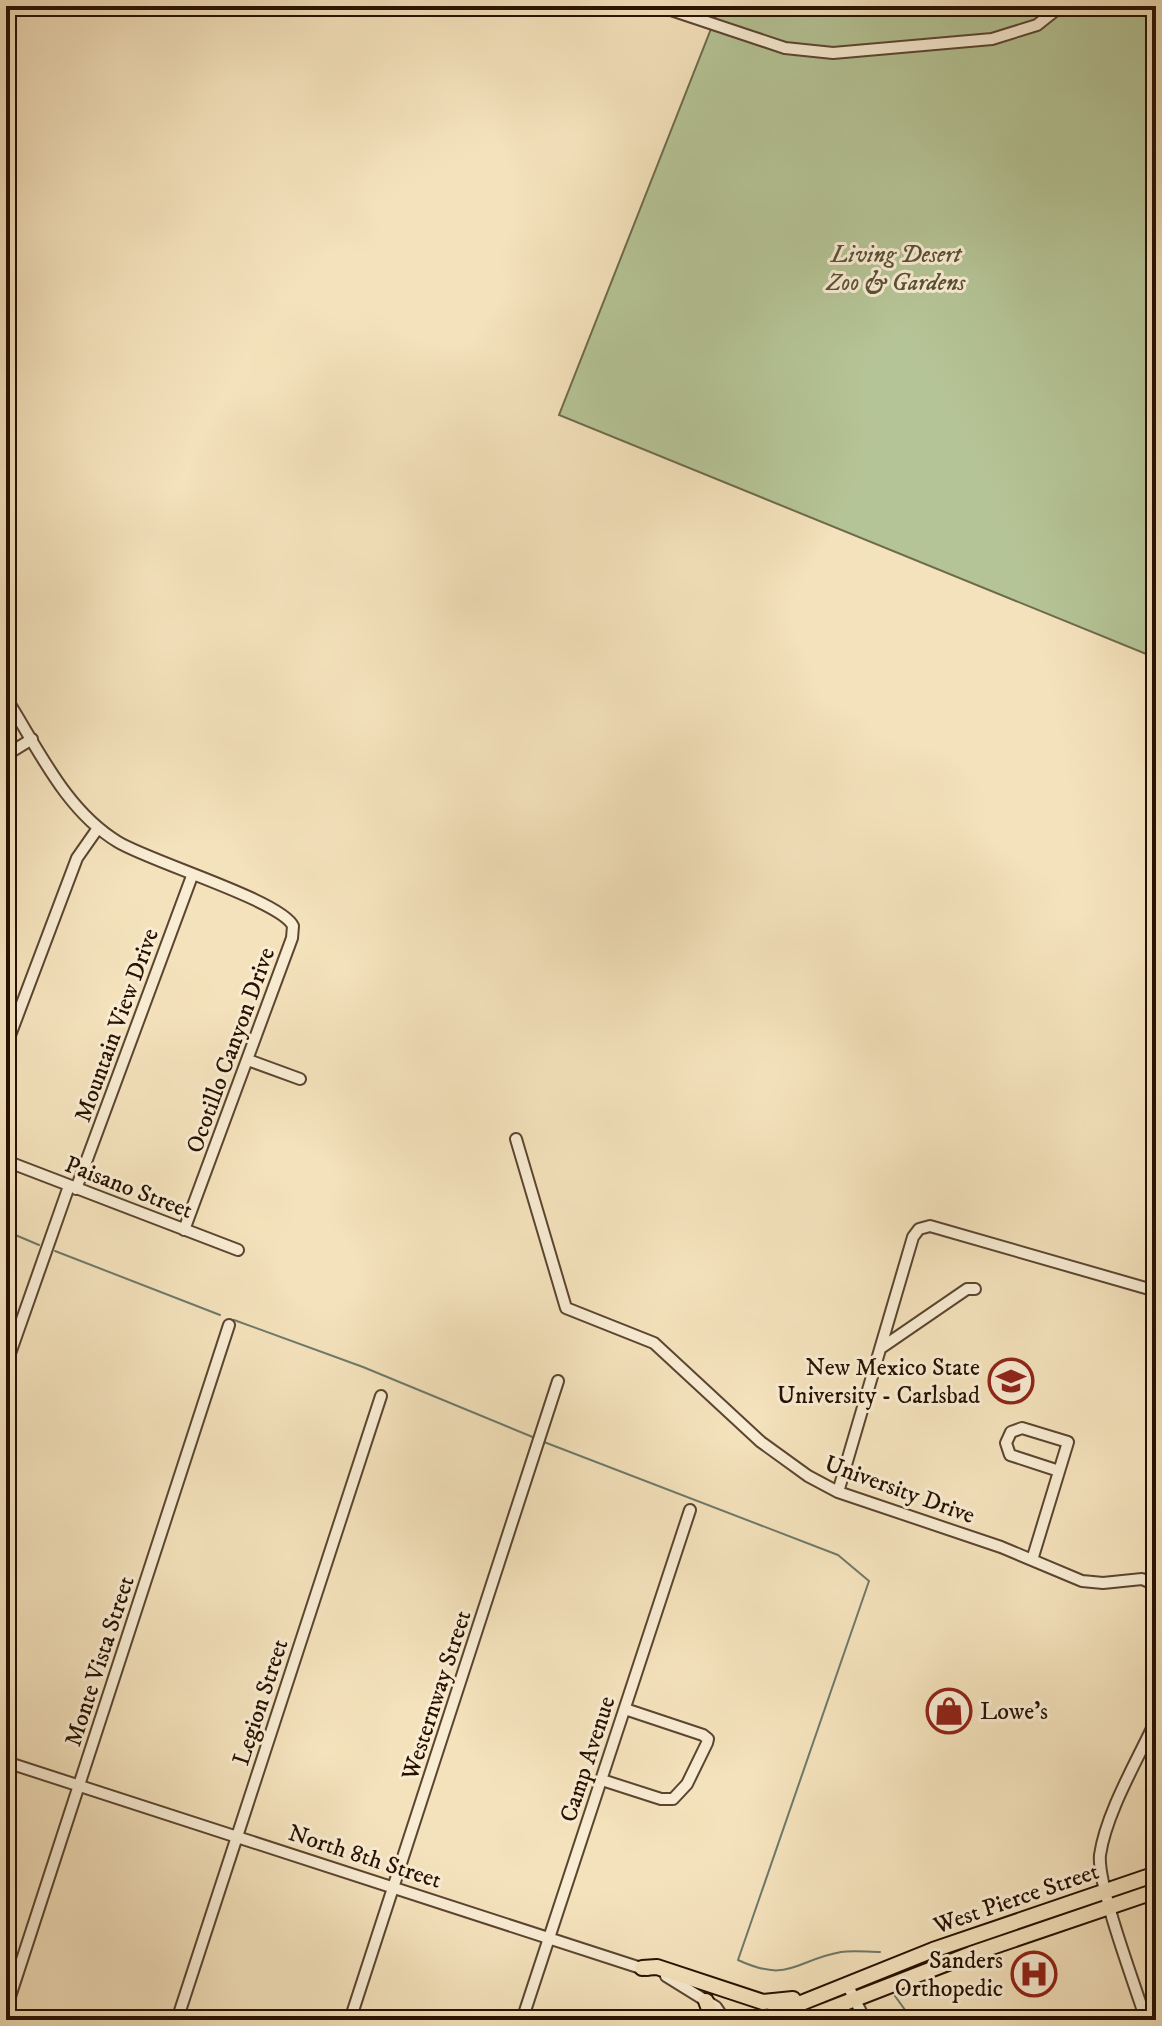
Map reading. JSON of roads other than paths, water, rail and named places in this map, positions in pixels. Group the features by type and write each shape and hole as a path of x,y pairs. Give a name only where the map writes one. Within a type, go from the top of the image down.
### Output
{"highway":[{"name":"West Pierce Street","path":"801,2020 850,1991 1104,1890 1156,1874"},
{"name":"West Pierce Street","path":"759,2020 813,1997 850,1991 1156,1891"},
{"path":"642,1968 657,1967 763,2002 813,1997"},
{"path":"706,2001 715,2020"}],"street":[{"path":"659,6 713,27 785,48 826,53 1010,35 1037,25 1061,6"},
{"name":"Ocotillo Canyon Drive","path":"6,698 72,802 98,828 144,857 277,909 293,926 292,938 184,1230"},
{"path":"6,755 32,739"},
{"path":"6,1046 77,858 98,828"},
{"name":"Mountain View Drive","path":"6,1365 192,876"},
{"path":"248,1060 300,1079"},
{"name":"University Drive","path":"516,1139 566,1308 654,1343 767,1448 838,1492 1091,1583 1142,1579 1156,1584"},
{"name":"Paisano Street","path":"6,1161 238,1250"},
{"path":"838,1492 913,1237 924,1226 1156,1291"},
{"path":"881,1348 967,1289 975,1289"},
{"name":"Monte Vista Street","path":"6,2009 229,1325"},
{"name":"Westernway Street","path":"350,2020 558,1381"},
{"name":"Legion Street","path":"177,2020 381,1396"},
{"path":"1032,1560 1068,1442 1022,1428 1015,1428 1007,1437 1010,1455 1059,1471"},
{"name":"Camp Avenue","path":"522,2020 690,1510"},
{"path":"602,1780 661,1799 673,1799 687,1784 707,1743 708,1739 703,1735 625,1709"},
{"path":"1146,2020 1104,1890 1102,1849 1156,1720"},
{"name":"North 8th Street","path":"6,1762 642,1968 683,1984 725,2020"},
{"path":"850,1991 865,2020"}],"waterway":[{"path":"6,1231 39,1245"},
{"path":"55,1251 220,1315"},
{"path":"234,1320 363,1367 535,1438"},
{"path":"544,1442 838,1555 869,1581 738,1960 755,1967 781,1970 841,1952 880,1952"},
{"path":"895,1996 908,2014 920,2020"}],"place":[{"name":"New Mexico State University - Carlsbad","path":"1011,1381"},
{"name":"Lowe's","path":"949,1711"},
{"name":"Sanders Orthopedic","path":"1034,1974"}],"park label":[{"name":"Living Desert Zoo & Gardens","path":"896,268"}]}
